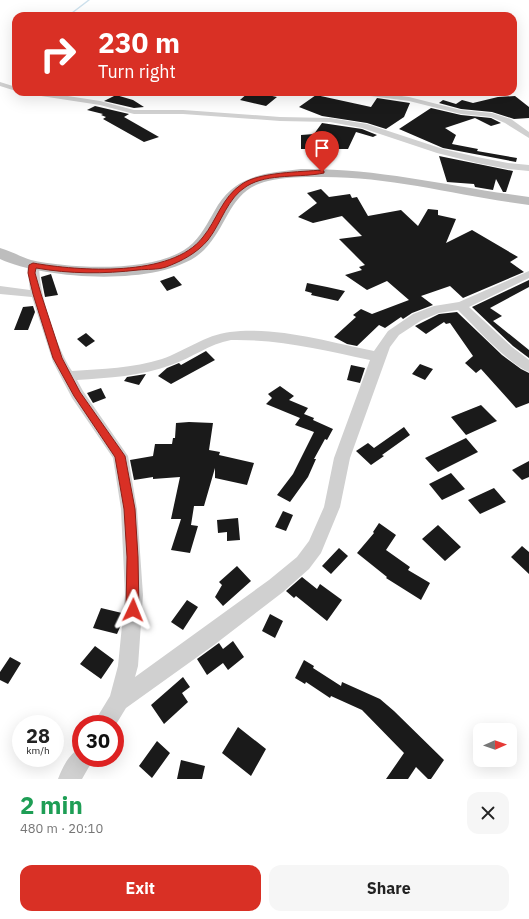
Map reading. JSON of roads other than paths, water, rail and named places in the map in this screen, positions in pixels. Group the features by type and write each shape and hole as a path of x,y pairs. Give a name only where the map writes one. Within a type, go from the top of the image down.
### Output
{"main road":[{"path":"0,253 33,265 55,269 102,272 162,266 182,258 197,248 206,238 224,206 243,185 252,181 292,174 322,172 364,174 529,201"}],"street":[{"path":"0,84 12,88"},
{"path":"52,96 100,104 134,112 183,112 300,120 330,120 364,126 440,151 477,160 508,166 529,168"},
{"path":"386,96 409,99 461,112 492,115 508,121 529,136"},
{"path":"33,265 31,273 58,358 77,394 120,456 124,478 129,509 134,595 128,666 119,701 110,715"},
{"path":"119,701 276,586 303,563 315,547 332,507 342,458 378,357 384,345 395,332 416,319 447,306 460,306 529,274"},
{"path":"0,290 37,294"},
{"path":"460,306 507,350 529,366"},
{"path":"68,376 121,372 150,367 186,355 224,337 231,336 253,335 282,339 378,357"},
{"path":"69,779 77,767"}],"waterway":[{"path":"73,12 89,0"}]}
